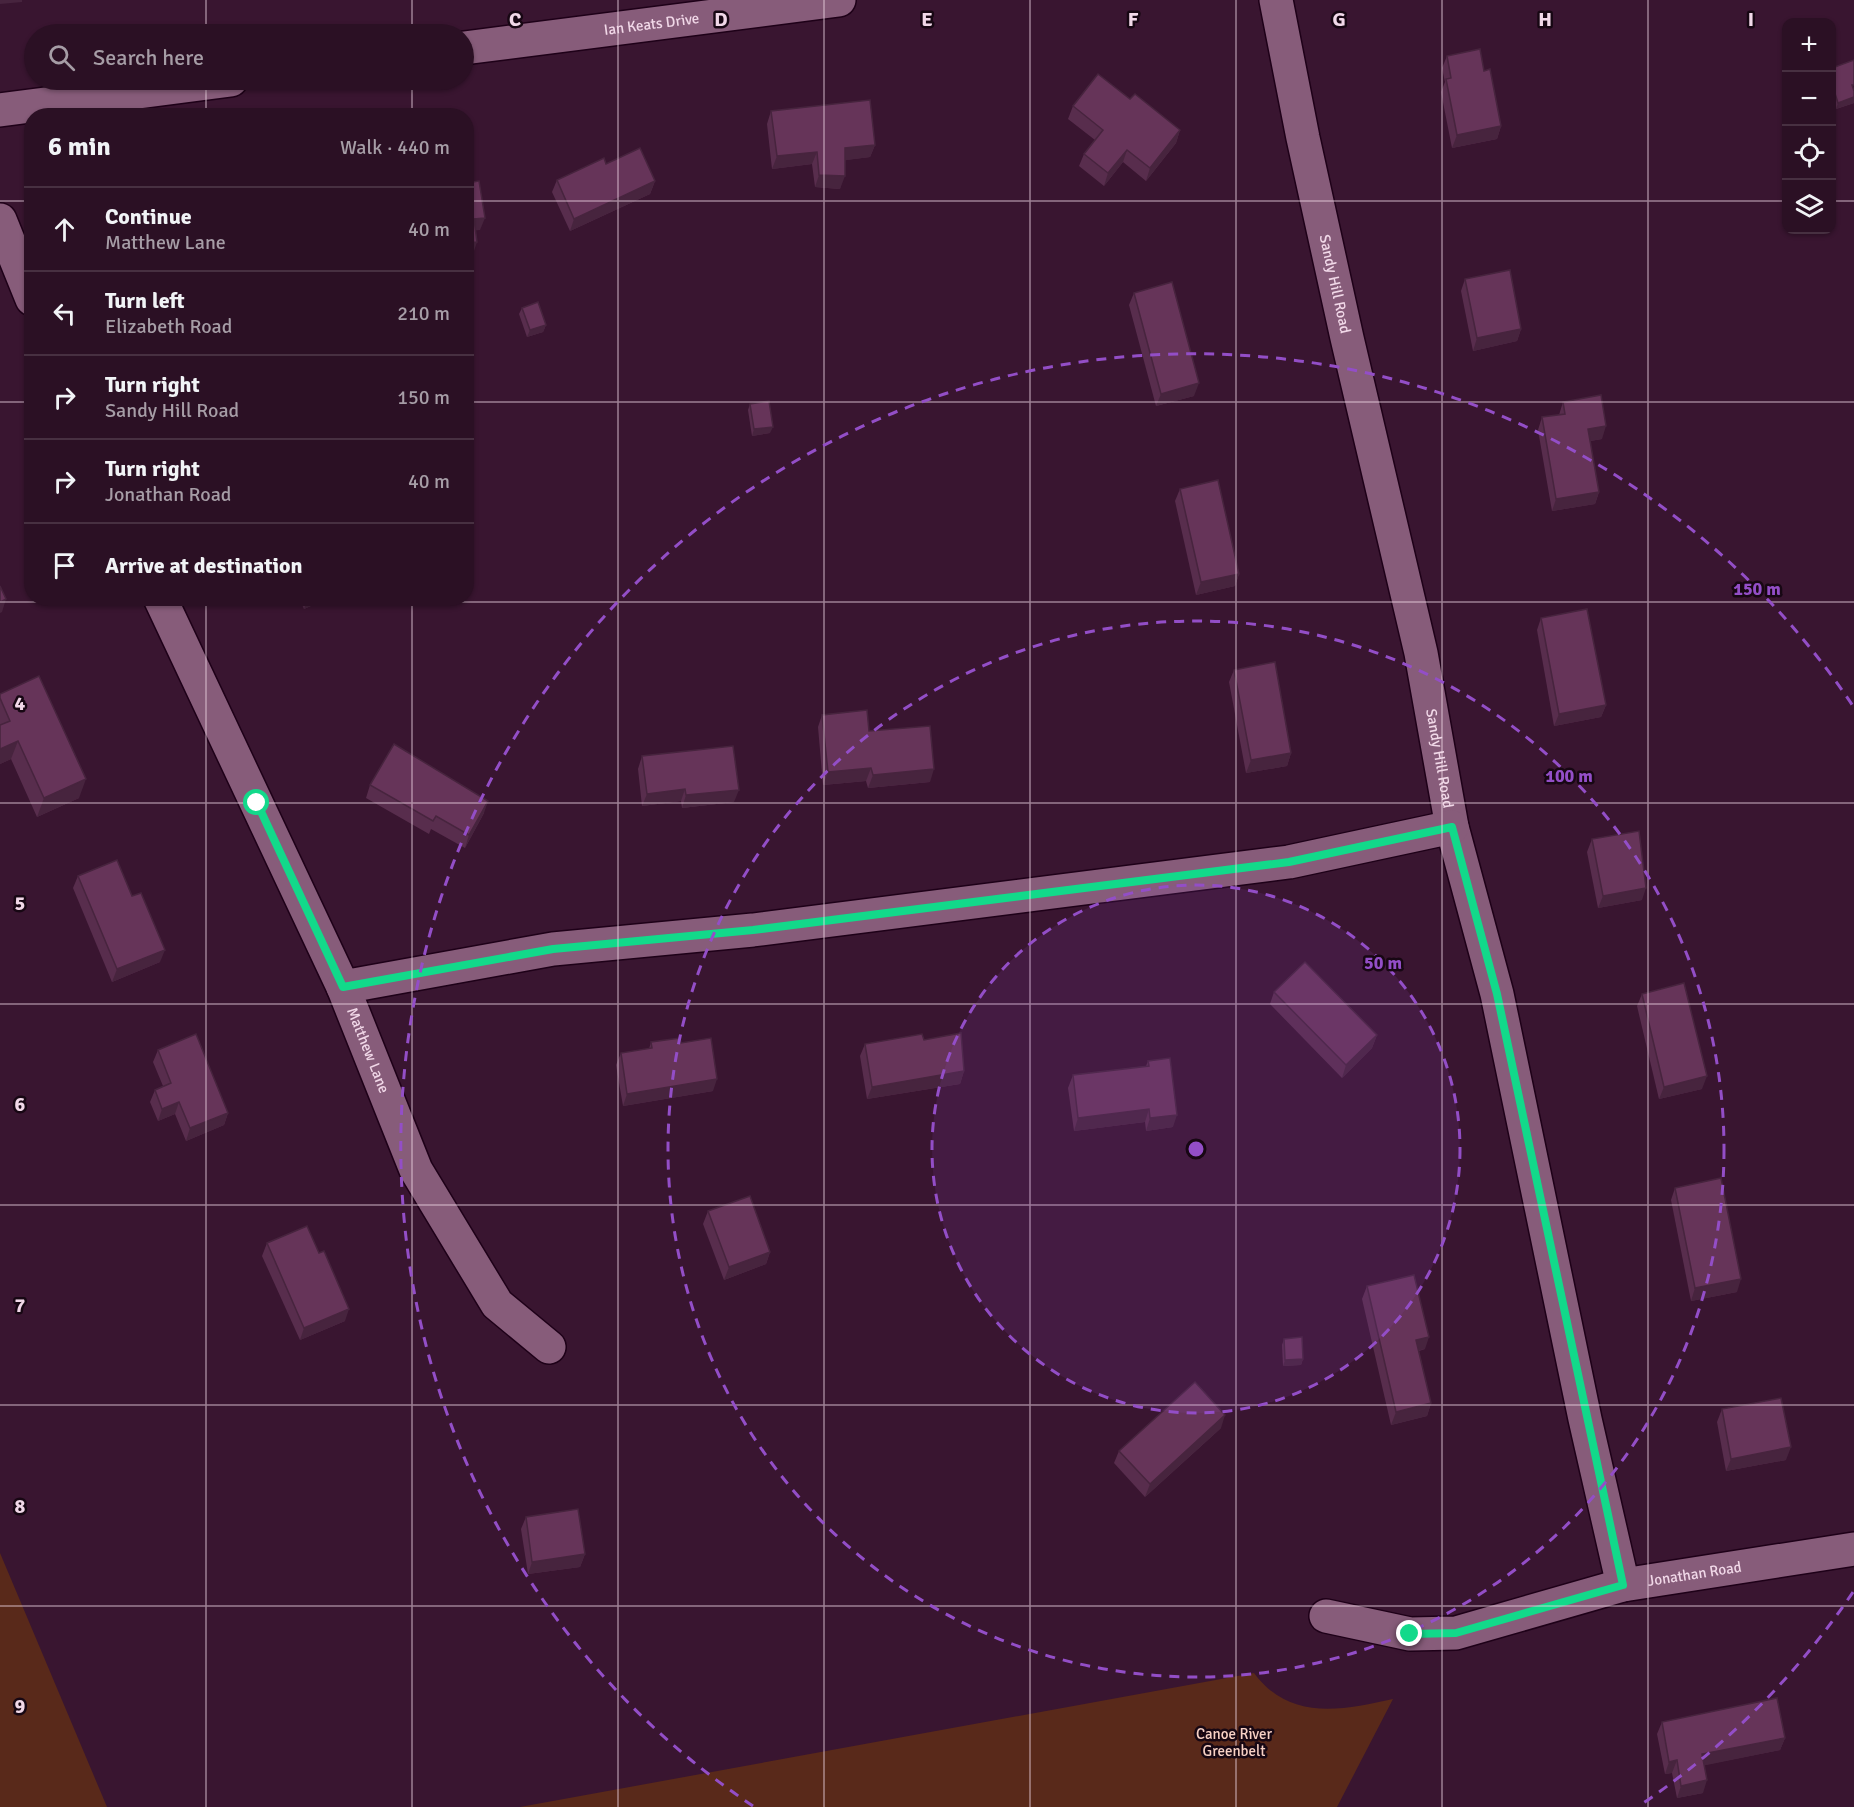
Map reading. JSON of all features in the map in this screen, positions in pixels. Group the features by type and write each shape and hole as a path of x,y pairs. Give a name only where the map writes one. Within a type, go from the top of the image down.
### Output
{"street":[{"name":"Ian Keats Drive","path":"474,47 839,0"},
{"name":"Sandy Hill Road","path":"1276,0 1302,138 1386,512 1421,653 1452,827 1497,994 1623,1585"},
{"path":"0,110 154,90"},
{"path":"0,220 24,279"},
{"name":"Matthew Lane","path":"164,606 343,987 416,1170 497,1304 549,1347"},
{"path":"343,987 553,949 765,928 1289,862 1452,827"},
{"name":"Jonathan Road","path":"1326,1616 1410,1634 1456,1633 1623,1585 1854,1549"}],"green space":[{"path":"0,1553 107,1807 0,1807"},
{"name":"Canoe River Greenbelt","path":"1254,1673 1268,1689 1301,1706 1337,1709 1393,1699 1337,1807 520,1807"}],"building":[{"path":"1480,49 1484,71 1490,69 1501,126 1457,135 1446,79 1451,78 1447,56"},
{"path":"1854,60 1854,85 1852,85 1854,97 1838,103 1836,97 1836,67"},
{"path":"1098,74 1130,99 1135,94 1180,130 1150,168 1127,150 1108,173 1084,154 1103,130 1073,106"},
{"path":"870,100 875,145 845,148 845,176 819,175 817,152 777,156 771,111"},
{"path":"640,148 655,181 574,219 557,180 604,158 606,164"},
{"path":"479,181 485,218 474,219 474,182"},
{"path":"474,219 477,242 474,242"},
{"path":"1510,270 1521,329 1477,338 1465,279"},
{"path":"1172,282 1199,383 1161,394 1134,293"},
{"path":"538,302 546,325 530,330 522,308"},
{"path":"1601,395 1606,426 1588,429 1599,492 1556,499 1542,417 1565,414 1563,402"},
{"path":"769,401 773,427 754,429 750,404"},
{"path":"1218,480 1239,574 1201,582 1180,489"},
{"path":"0,586 6,599 0,602"},
{"path":"1587,609 1606,705 1559,714 1541,618"},
{"path":"1275,662 1291,753 1251,760 1234,670"},
{"path":"39,676 86,779 44,798 18,741 0,749 0,725 10,721 0,694"},
{"path":"867,710 869,731 930,726 934,769 873,775 871,768 828,772 822,715"},
{"path":"394,744 488,801 469,835 436,816 433,821 370,785"},
{"path":"733,746 739,790 686,795 685,789 647,794 642,756"},
{"path":"1639,831 1646,888 1603,896 1592,839"},
{"path":"117,860 132,896 141,893 165,950 117,969 78,876"},
{"path":"1305,962 1377,1035 1346,1065 1274,992"},
{"path":"1684,983 1707,1076 1664,1087 1642,994"},
{"path":"961,1033 964,1071 872,1087 865,1044 922,1034 924,1040"},
{"path":"196,1034 228,1113 190,1128 179,1102 162,1109 155,1090 171,1083 158,1050"},
{"path":"680,1038 681,1043 711,1038 717,1079 627,1094 621,1053 652,1048 651,1042"},
{"path":"1170,1058 1177,1115 1150,1118 1149,1109 1078,1118 1073,1075 1149,1066 1148,1061"},
{"path":"1721,1178 1741,1279 1695,1288 1675,1188"},
{"path":"750,1196 770,1252 729,1267 708,1211"},
{"path":"307,1226 319,1253 324,1251 349,1309 304,1328 267,1243"},
{"path":"1414,1275 1429,1337 1416,1340 1431,1403 1396,1412 1367,1286"},
{"path":"1302,1337 1303,1359 1285,1360 1284,1339"},
{"path":"1195,1382 1225,1415 1150,1484 1119,1451"},
{"path":"1781,1398 1791,1447 1731,1459 1722,1409"},
{"path":"578,1509 585,1554 532,1562 526,1517"},
{"path":"1777,1698 1785,1738 1702,1754 1707,1780 1681,1786 1677,1760 1669,1762 1662,1722"}],"route":[{"path":"257,803 343,987 553,949 753,930 1289,862 1452,827 1497,994 1623,1585 1456,1633 1410,1634"}]}
